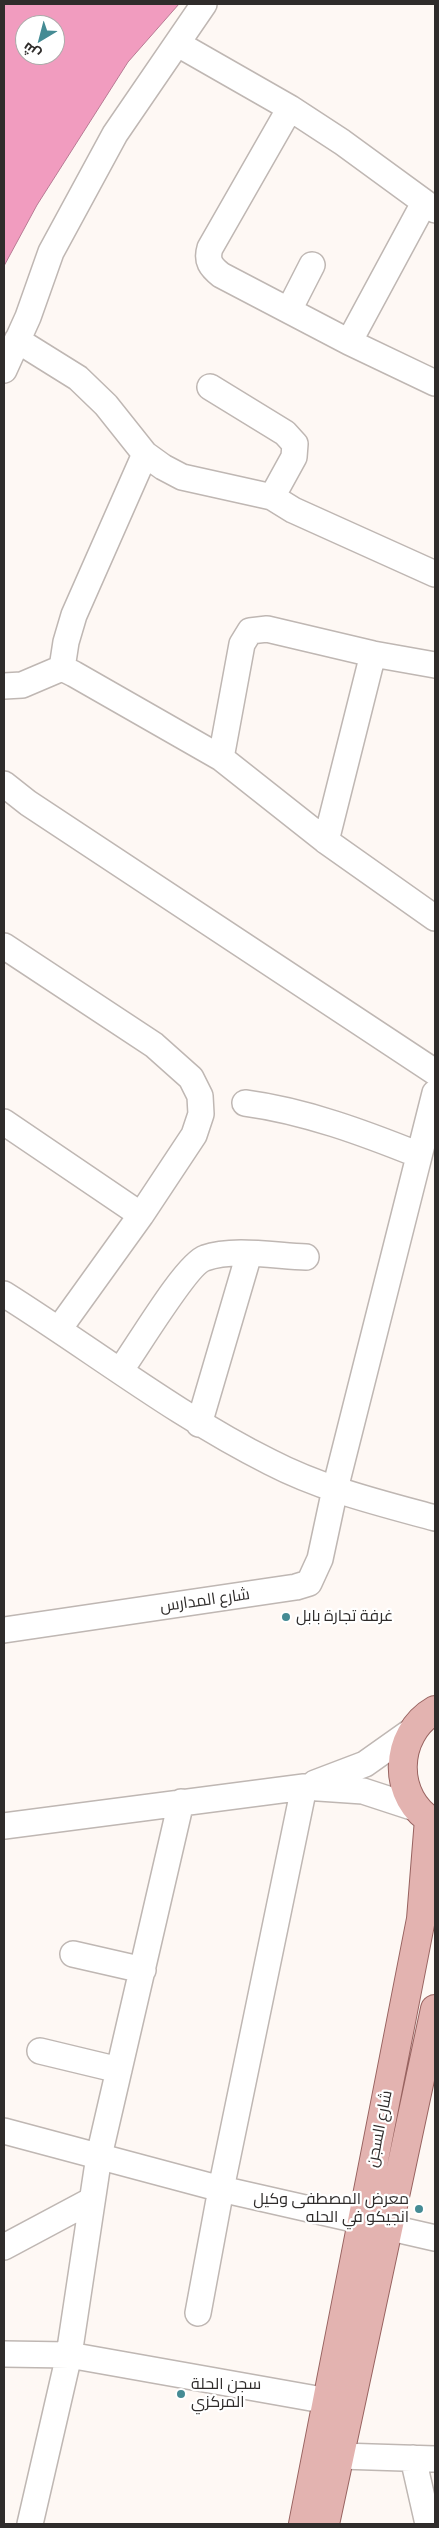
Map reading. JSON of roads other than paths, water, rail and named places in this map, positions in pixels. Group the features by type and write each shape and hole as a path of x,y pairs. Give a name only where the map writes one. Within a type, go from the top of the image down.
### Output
{"main road":[{"path":"427,1817 407,1791 402,1770 404,1749 412,1730 426,1715 435,1710"},
{"name":"شارع السجن","path":"375,2224 383,2116 421,1919 427,1817"},
{"name":"شارع السجن","path":"303,2524 340,2387 375,2224 411,2121 435,2009"},
{"path":"388,2089 401,2097 417,2093"},
{"path":"383,2116 398,2112 411,2121"},
{"name":"شارع السجن","path":"325,2524 340,2456 340,2387"}],"street":[{"path":"4,370 18,340 51,252 115,134 204,4"},
{"path":"178,44 290,108 342,142 430,207 349,342"},
{"path":"290,108 210,248 209,263 221,275 349,342 435,383"},
{"path":"289,310 312,265"},
{"path":"18,340 78,378 96,394 145,454 163,467 182,476 272,497 293,510 435,574"},
{"path":"210,387 285,433 295,444 296,451 294,457 272,497"},
{"path":"62,668 66,642 74,615 145,454"},
{"path":"221,758 242,644 250,632 267,629 373,654 435,665"},
{"path":"326,841 373,654"},
{"path":"4,686 22,685 62,668"},
{"path":"62,668 221,758 326,841 435,918"},
{"path":"4,784 37,808 435,1072"},
{"path":"4,946 154,1045 191,1078 200,1096 201,1114 194,1135 141,1215 59,1329"},
{"path":"334,1489 427,1142 435,1094"},
{"path":"245,1103 312,1118 366,1134 427,1142"},
{"path":"4,1122 141,1215"},
{"path":"199,1424 249,1254"},
{"path":"120,1372 196,1264 204,1258 249,1254 306,1257"},
{"path":"4,1294 199,1424 272,1463 334,1489 435,1518"},
{"name":"شارع المدارس","path":"4,1630 296,1587 309,1583 320,1559 334,1489"},
{"path":"304,1787 365,1764 412,1730"},
{"path":"198,2313 220,2188 304,1787"},
{"path":"4,1826 304,1787 363,1791 427,1817"},
{"path":"30,2524 69,2355 98,2156 181,1802"},
{"path":"73,1954 143,1970"},
{"path":"40,2051 119,2070"},
{"path":"4,2131 220,2188 435,2238"},
{"path":"4,2247 92,2200"},
{"path":"4,2354 69,2355 340,2387"},
{"path":"340,2456 424,2459 428,2524"}],"place":[{"name":"غرفة تجارة بابل","path":"286,1617"},
{"name":"معرض المصطفى وكيل انجيكو في الحله","path":"419,2209"},
{"name":"سجن الحلة المركزي","path":"181,2394"}]}
